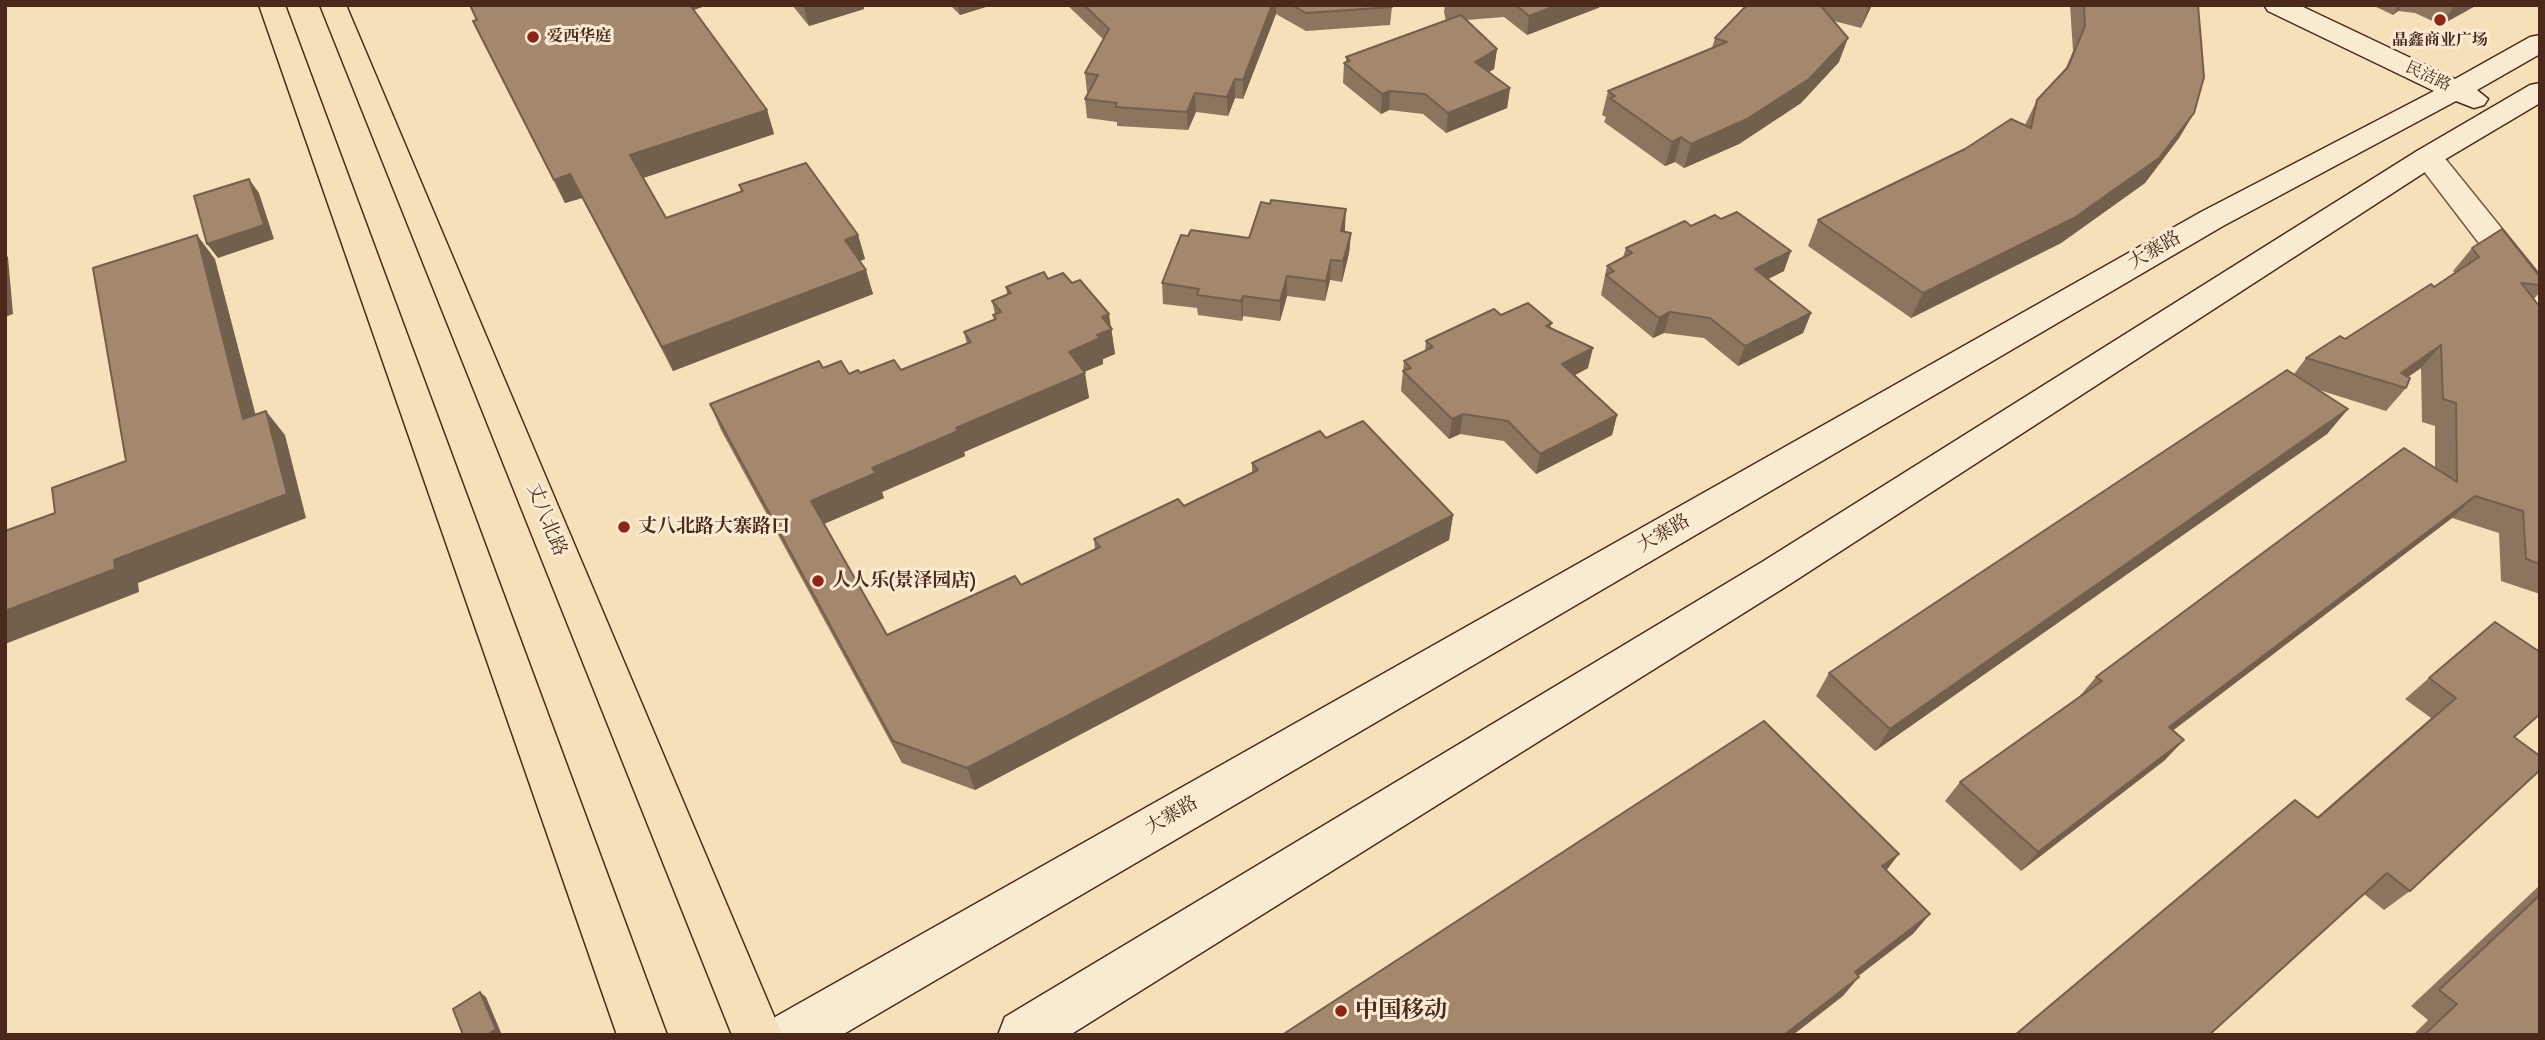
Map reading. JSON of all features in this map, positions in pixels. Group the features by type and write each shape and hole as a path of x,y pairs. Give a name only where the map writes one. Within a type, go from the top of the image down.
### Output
{"main road":[{"path":"272,5 642,1035"},
{"name":"丈八北路","path":"333,5 757,1035"},
{"name":"民洁路","path":"2277,5 2502,113"},
{"name":"大寨路","path":"793,1035 2211,219 2457,90 2540,43"},
{"path":"1023,1035 1788,566 2428,157 2540,91"},
{"path":"2428,157 2540,299"}],"building":[{"path":"470,5 690,5 767,110 630,155 666,218 743,191 739,185 806,163 858,235 845,240 866,270 662,347 570,174 554,180 473,21 477,20"},
{"path":"1084,5 1272,5 1243,80 1235,79 1227,97 1195,93 1187,112 1115,107 1117,103 1085,99 1098,75 1085,73 1109,29"},
{"path":"1292,5 1389,5 1392,7 1306,13"},
{"path":"1516,5 1558,5 1529,16"},
{"path":"1747,5 1820,5 1848,38 1809,79 1747,119 1691,144 1681,137 1672,142 1610,98 1615,96 1608,91 1727,42 1715,38"},
{"path":"2084,5 2198,5 2204,77 2194,113 2159,158 2074,218 1923,293 1818,220 1965,149 2011,119 2031,128 2037,100 2068,67 2085,26"},
{"path":"1461,15 1497,49 1475,62 1510,88 1448,113 1425,94 1390,91 1382,94 1344,63 1350,61 1346,57"},
{"path":"249,179 264,225 207,244 194,196"},
{"path":"1271,200 1346,209 1341,231 1351,233 1343,261 1331,260 1326,281 1287,276 1280,301 1243,296 1241,301 1197,295 1199,289 1162,283 1181,235 1188,236 1191,230 1249,238 1261,202 1270,204"},
{"path":"1737,212 1791,251 1755,269 1811,313 1745,346 1710,318 1670,312 1659,318 1606,275 1614,271 1607,266 1632,253 1626,248 1685,221 1691,226 1715,215 1721,219"},
{"path":"2502,229 2540,277 2540,285 2521,283 2540,307 2540,564 2526,559 2523,511 2475,496 2169,727 2184,740 2038,852 1960,782 2102,681 2096,677 2404,448 2457,482 2456,403 2443,399 2441,345 2401,373 2410,378 2406,388 2306,358 2340,336 2345,339 2431,284 2434,287 2479,257 2472,248"},
{"path":"197,235 243,419 266,411 287,494 114,560 115,569 5,611 5,531 55,513 52,488 126,461 93,268"},
{"path":"1044,272 1048,279 1063,273 1072,283 1080,280 1109,314 1102,317 1112,329 1097,335 1100,338 1069,352 1085,373 956,428 958,431 872,468 876,473 811,501 887,635 1015,576 1021,585 1100,547 1094,539 1178,499 1184,506 1258,470 1252,463 1320,431 1326,438 1363,421 1453,515 967,768 893,741 710,404 819,361 823,368 841,361 849,374 858,370 860,373 894,360 901,370 971,342 964,332 996,319 993,315 1001,312 992,301 1011,293 1006,287"},
{"path":"1528,303 1552,323 1546,326 1593,348 1562,364 1617,415 1540,454 1508,421 1463,414 1452,419 1403,371 1411,368 1404,361 1433,347 1426,341 1494,309 1501,315"},
{"path":"2287,370 2348,409 1890,729 1829,673"},
{"path":"2495,622 2540,652 2540,714 2514,737 2540,756 2540,770 2410,891 2387,873 2209,1035 2015,1035 2295,800 2318,818 2456,698 2429,678"},
{"path":"1764,721 1899,854 1882,866 1930,914 1855,972 1859,977 1784,1035 1282,1035"},
{"path":"2540,895 2540,1035 2424,1035 2457,1004 2439,990"},
{"path":"480,992 496,1029 487,1035 463,1035 453,1009"}],"place":[{"name":"晶鑫商业广场","path":"2440,20"},
{"name":"爱西华庭","path":"533,37"},
{"name":"丈八北路大寨路口","path":"624,527"},
{"name":"人人乐(景泽园店)","path":"818,581"},
{"name":"中国移动","path":"1341,1011"}]}
